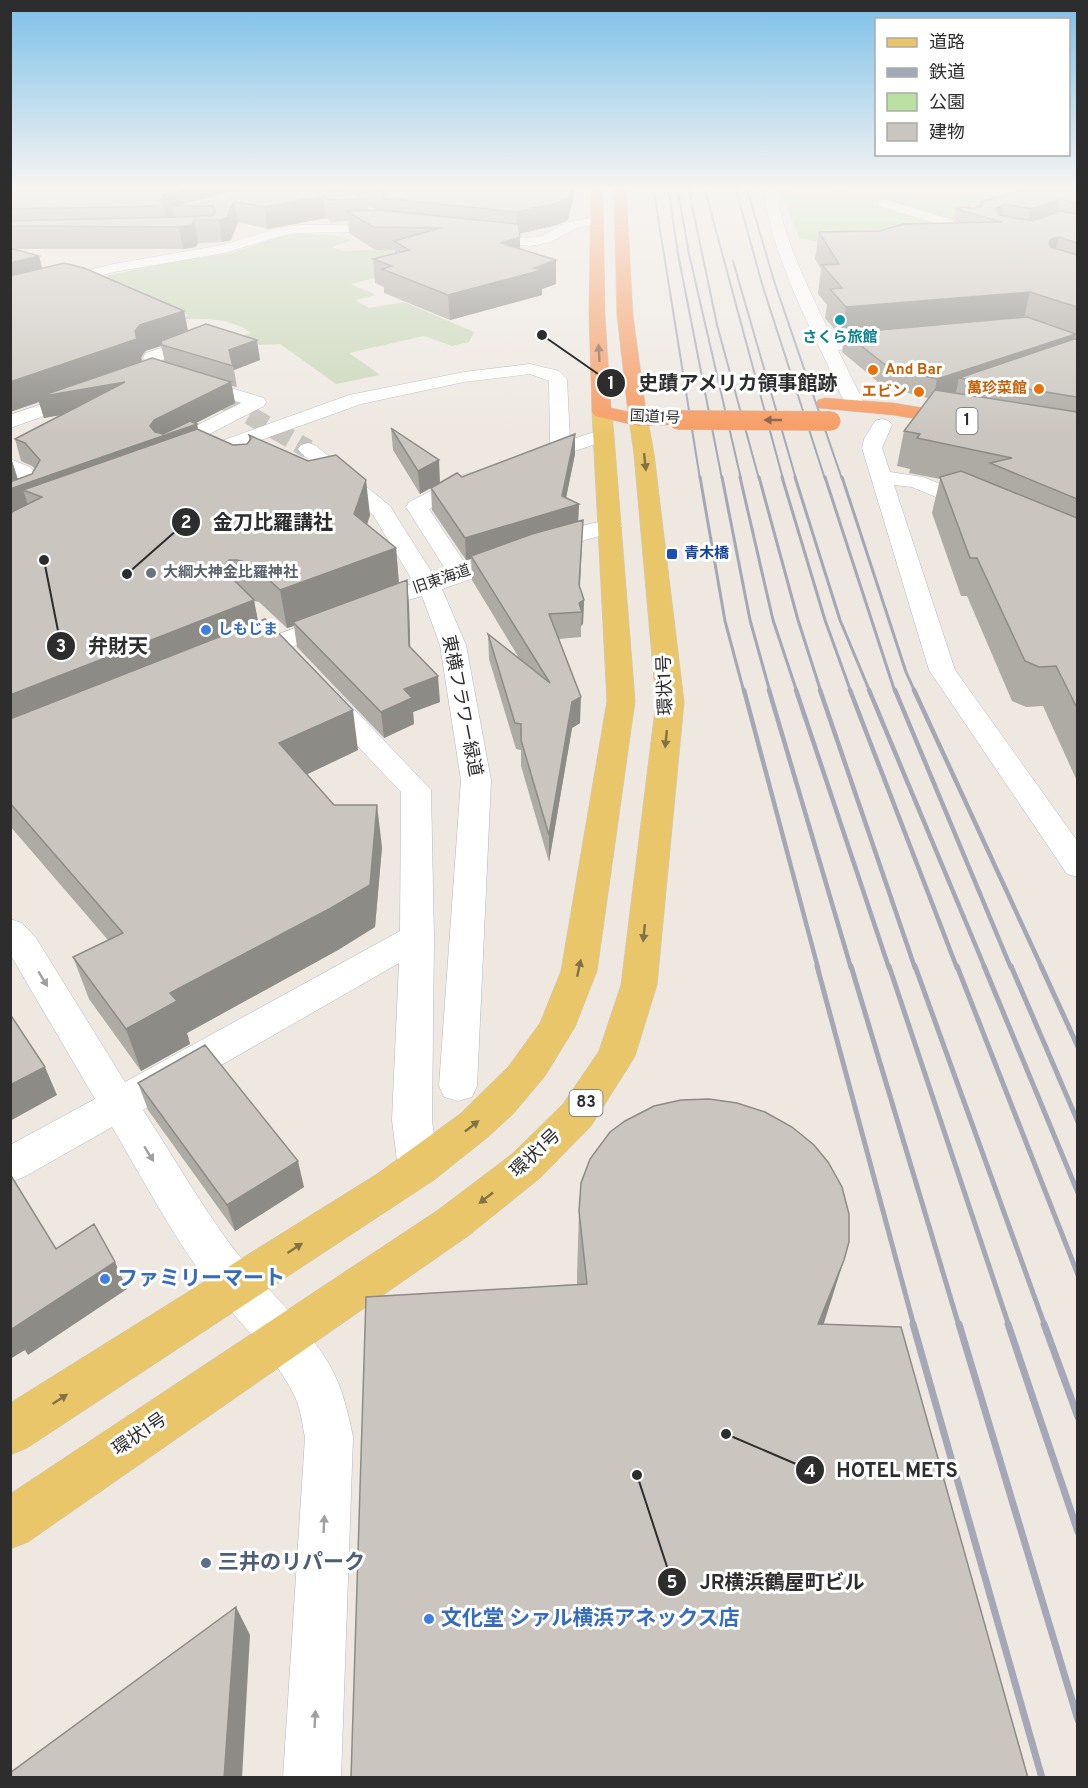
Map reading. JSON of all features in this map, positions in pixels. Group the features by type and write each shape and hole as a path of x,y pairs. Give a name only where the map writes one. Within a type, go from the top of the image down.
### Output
{"highway":[{"path":"597,269 597,315 620,417"},
{"path":"620,417 625,315 623,269"},
{"name":"国道1号","path":"828,412 856,405 984,424"},
{"name":"国道1号","path":"620,417 677,412 828,412 882,425 964,438"}],"main road":[{"path":"10,1431 418,1169 489,1112 523,1078 554,1035 569,1004 579,971 621,700 611,526 620,417"},
{"name":"環状1号","path":"10,1524 453,1223 526,1166 577,1115 616,1056 639,985 670,702 620,417"}],"street":[{"path":"10,296 108,269"},
{"path":"795,269 827,346 856,405"},
{"path":"827,346 908,339"},
{"path":"156,370 152,357 201,340"},
{"path":"172,466 356,399 464,377 530,369 554,375 558,379 560,450"},
{"path":"133,378 156,370 257,402 150,457"},
{"path":"10,422 100,390"},
{"path":"925,414 953,401"},
{"path":"515,465 560,450 620,417"},
{"path":"882,425 872,448 942,670 1077,866"},
{"name":"東横フラワー緑道","path":"308,449 382,511 435,597 453,645 476,780 458,1086"},
{"path":"206,454 225,463"},
{"path":"10,465 23,471 33,484 30,490 10,501"},
{"path":"460,574 417,507 459,483 493,472"},
{"path":"882,478 916,482 1002,519"},
{"name":"旧東海道","path":"386,601 580,534 611,526"},
{"path":"219,667 275,637 355,613"},
{"path":"275,637 304,674 416,790 417,938 412,1120 418,1169"},
{"path":"10,931 24,947 118,1104 212,1254 236,1286 283,1339 312,1380 323,1406 329,1437 312,1778"},
{"path":"10,1166 417,938"}],"green space":[{"path":"137,269 411,269 351,284 376,295 355,300 369,308 404,302 474,332 469,342 452,346 424,336 349,353 380,375 336,384 280,344 260,345 242,336 251,333 236,324 211,319 184,319 188,315 91,279"}],"building":[{"path":"37,269 87,269 184,311 140,325 135,331 137,339 10,382 10,276"},
{"path":"383,269 542,270 448,295"},
{"path":"826,269 1077,269 1077,307 1030,292 846,307 830,289 842,288"},
{"path":"1027,317 1076,334 937,379 888,367 845,333"},
{"path":"206,324 257,340 229,350 233,366 162,345 161,341"},
{"path":"1077,338 1077,397 959,378"},
{"path":"152,358 231,382 154,420 150,426 155,432 163,434 190,421 197,424 10,489 10,482 32,474 40,460 25,443 15,439 125,382 38,397"},
{"path":"935,390 1077,412 1077,499 990,463 1012,458 917,438 920,434 904,431"},
{"path":"391,428 439,460 418,471"},
{"path":"197,429 233,445 247,444 251,439 249,435 308,461 336,455 366,480 354,514 396,548 280,590 252,564 229,560 224,566 227,573 254,600 10,695 10,513 42,497 23,490"},
{"path":"575,434 562,496 579,504 465,538 431,488 457,473 462,477"},
{"path":"961,471 1077,518 1077,708 1056,666 1039,667 1025,661 977,558 970,558 940,477"},
{"path":"583,520 579,585 584,600 579,603 582,612 549,614 581,697 572,702 549,835 521,740 521,724 515,723 488,634 550,683 471,556 532,534"},
{"path":"407,580 409,646 438,676 404,689 412,698 381,712 293,622"},
{"path":"265,619 353,710 279,743 334,805 377,805 370,885 170,993 177,1001 126,1029 73,957 123,933 10,803 10,719"},
{"path":"10,1014 45,1067 10,1085"},
{"path":"205,1045 298,1161 227,1205 138,1083"},
{"path":"709,1099 737,1103 765,1112 792,1127 814,1145 828,1162 842,1187 849,1214 849,1242 818,1324 901,1327 1028,1778 351,1778 366,1297 587,1284 579,1211 581,1183 590,1159 610,1132 625,1121 654,1106 681,1100"},
{"path":"10,1174 56,1249 94,1224 115,1262 12,1329 10,1326"},
{"path":"236,1607 224,1778 10,1778 10,1773"}],"tunnel":[{"path":"104,331 308,449"}],"railway":[{"path":"666,269 700,479"},
{"path":"681,269 722,479"},
{"path":"693,269 741,479"},
{"path":"705,269 717,325 759,479"},
{"path":"726,269 783,479"},
{"path":"735,269 796,479"},
{"path":"758,269 825,479"},
{"path":"771,269 842,479"},
{"path":"700,477 725,621 744,692"},
{"path":"722,477 750,620 770,692"},
{"path":"740,477 773,620 797,692"},
{"path":"759,477 798,620 821,692"},
{"path":"782,477 825,620 851,692"},
{"path":"795,477 840,620 870,692"},
{"path":"825,477 895,692"},
{"path":"842,477 906,672 915,692"},
{"path":"744,690 818,968"},
{"path":"769,690 851,968"},
{"path":"796,690 889,968"},
{"path":"820,690 915,968"},
{"path":"850,690 957,968"},
{"path":"869,690 985,968"},
{"path":"895,690 1011,968"},
{"path":"914,690 1042,968"},
{"path":"817,966 914,1326"},
{"path":"851,966 959,1326"},
{"path":"889,966 1009,1326"},
{"path":"915,966 1045,1326"},
{"path":"957,966 1078,1275"},
{"path":"984,966 1078,1193"},
{"path":"1011,966 1078,1122"},
{"path":"1041,966 1078,1047"},
{"path":"913,1324 1042,1778"},
{"path":"959,1324 1078,1720"},
{"path":"1008,1324 1078,1532"},
{"path":"1044,1324 1078,1417"}],"place":[{"name":"さくら旅館","path":"840,320"},
{"name":"史蹟アメリカ領事館跡","path":"542,335"},
{"name":"And Bar","path":"873,370"},
{"name":"萬珍菜館","path":"1039,389"},
{"name":"エビン","path":"919,392"},
{"name":"青木橋","path":"672,554"},
{"name":"弁財天","path":"44,560"},
{"name":"大綱大神金比羅神社","path":"151,573"},
{"name":"金刀比羅講社","path":"127,574"},
{"name":"しもじま","path":"206,630"},
{"name":"ファミリーマート","path":"105,1279"},
{"name":"HOTEL METS","path":"726,1434"},
{"name":"JR横浜鶴屋町ビル","path":"637,1475"},
{"name":"三井のリパーク","path":"206,1563"},
{"name":"文化堂 シァル横浜アネックス店","path":"429,1619"}]}
